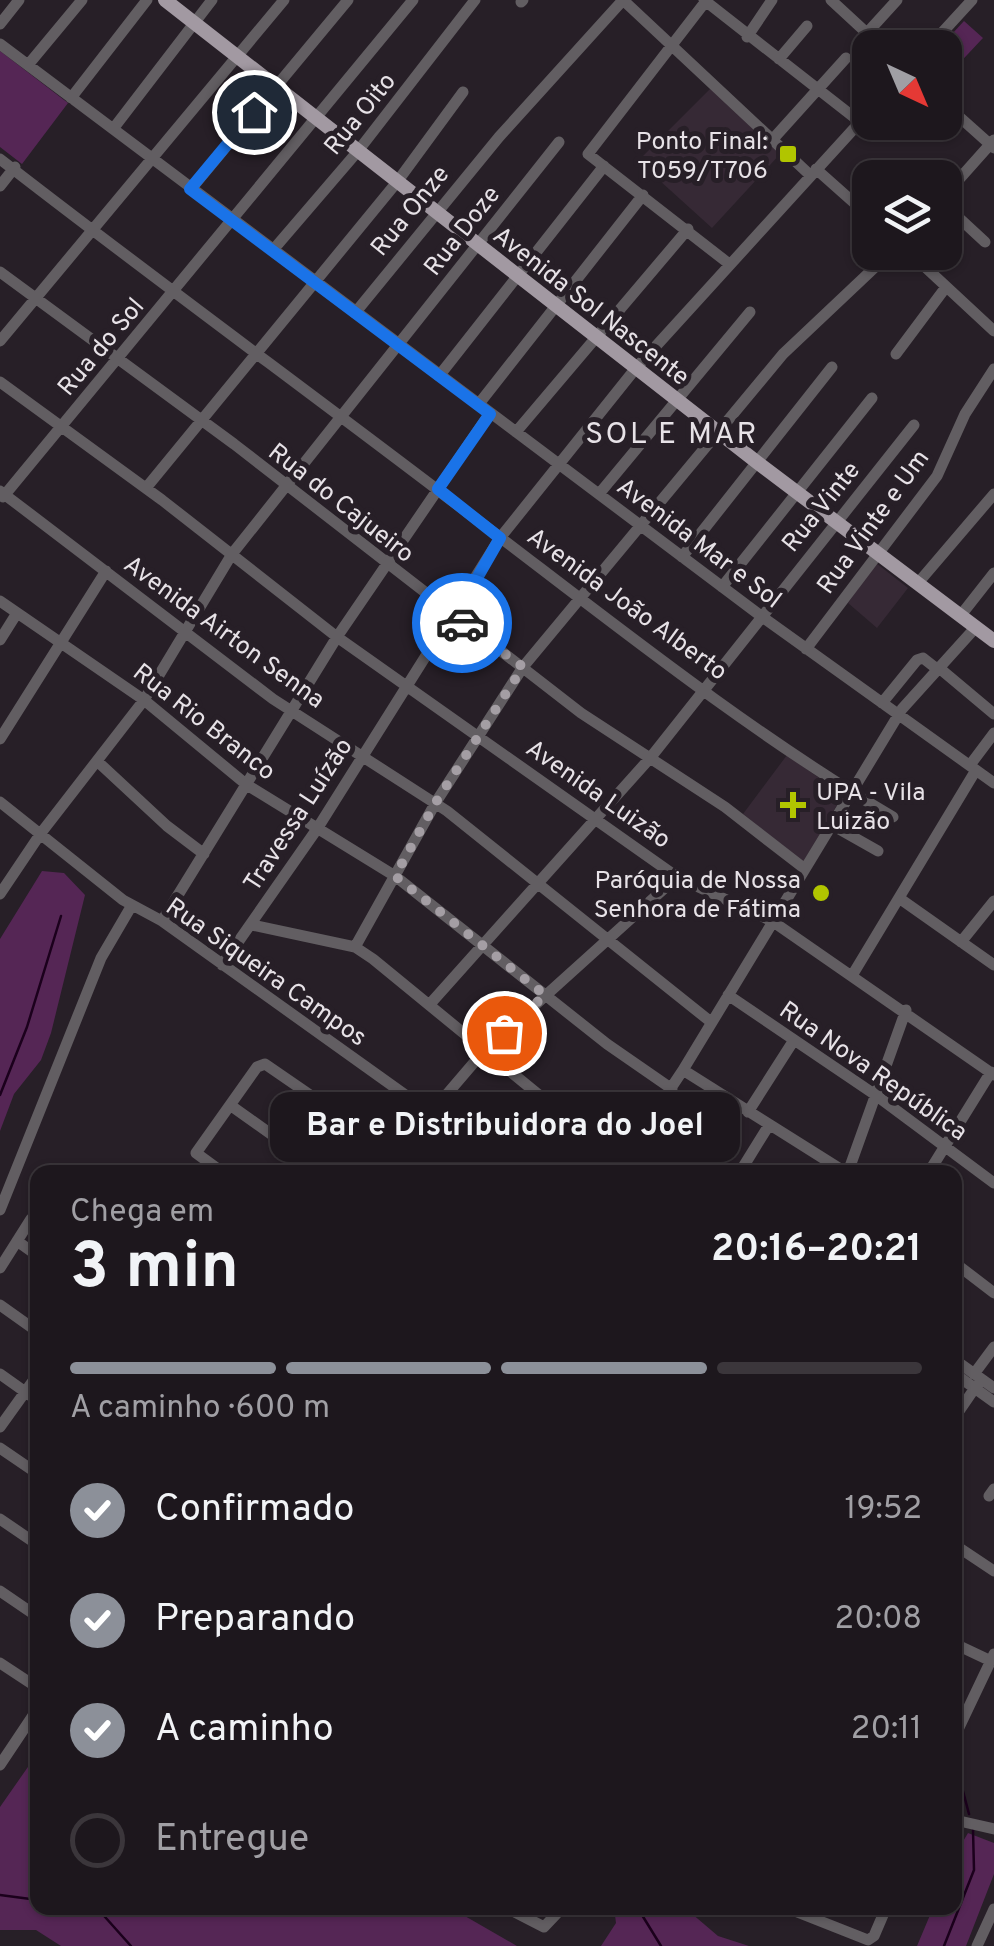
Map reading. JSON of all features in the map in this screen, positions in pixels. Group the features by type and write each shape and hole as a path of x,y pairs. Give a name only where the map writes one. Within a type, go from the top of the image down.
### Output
{"main road":[{"name":"Avenida Sol Nascente","path":"165,0 758,463 994,640"}],"street":[{"path":"0,24 19,0"},
{"path":"28,65 82,0"},
{"path":"71,98 147,0"},
{"path":"113,129 212,0"},
{"path":"0,342 284,0"},
{"path":"190,189 348,0"},
{"name":"Rua do Sol","path":"2,495 174,293 413,0"},
{"name":"Rua Oito","path":"272,250 358,151 475,0"},
{"path":"623,0 773,139 852,203"},
{"name":"Rua Onze","path":"355,313 499,137 623,0"},
{"path":"748,37 772,0"},
{"path":"831,0 864,30"},
{"path":"870,30 897,0"},
{"path":"944,30 972,0"},
{"path":"728,263 588,154 670,42 705,1 852,115"},
{"path":"779,59 806,26"},
{"name":"Avenida Mar e Sol","path":"0,44 760,616 994,783"},
{"path":"773,139 846,58"},
{"path":"146,488 398,182 464,92"},
{"path":"962,118 992,144 962,177"},
{"name":"Travessa Luízão","path":"222,965 317,829 362,754 454,618 500,538 636,368 852,131"},
{"name":"Rua Doze","path":"0,894 41,832 144,700 232,554 559,142"},
{"path":"0,186 8,165"},
{"name":"Avenida João Alberto","path":"8,165 255,356 581,598 852,792 893,817"},
{"path":"439,376 604,166"},
{"path":"478,404 644,195"},
{"path":"962,221 985,242"},
{"path":"516,432 688,229"},
{"path":"355,947 436,802 523,667 795,342 872,270"},
{"path":"928,270 994,330"},
{"name":"Rua do Cajueiro","path":"0,272 202,421 581,713 652,757 805,869"},
{"path":"896,354 946,287"},
{"path":"599,494 750,312"},
{"path":"682,556 832,368"},
{"name":"Rua Vinte e Um","path":"806,650 937,476 965,414 994,369"},
{"name":"Avenida Luizão","path":"0,382 146,488 337,637 594,818 678,876 772,920 992,1073"},
{"path":"722,587 872,398"},
{"path":"162,922 337,637 490,414"},
{"name":"Rua Vinte","path":"430,1004 652,757 914,425"},
{"path":"918,582 994,494"},
{"name":"Avenida Airton Senna","path":"2,495 292,711 436,802 711,1022"},
{"path":"0,738 106,571"},
{"path":"961,616 994,572"},
{"name":"Rua Rio Branco","path":"0,601 144,700 246,786 395,876 672,1089"},
{"path":"0,640 17,613"},
{"path":"252,925 355,947 430,1004 621,1163 672,1089 898,714 976,627"},
{"path":"882,703 917,660 924,658 994,714"},
{"path":"853,974 994,733"},
{"path":"97,760 167,826 204,854"},
{"name":"Rua Siqueira Campos","path":"0,802 132,905 162,922 502,1165"},
{"path":"832,825 878,851"},
{"path":"393,1165 483,1052 678,876"},
{"path":"900,898 994,965"},
{"path":"962,942 994,901"},
{"path":"0,1210 101,958 132,905"},
{"name":"Rua Nova República","path":"728,995 878,1096 994,1183"},
{"path":"849,1165 878,1096 906,1010"},
{"path":"748,1112 794,1040"},
{"path":"212,1165 196,1153 257,1067 269,1066 412,1165"},
{"path":"683,1070 834,1165"},
{"path":"934,1165 992,1073"},
{"path":"230,1105 314,1165"},
{"path":"744,1165 769,1126"},
{"path":"0,1268 30,1222"},
{"path":"17,1241 30,1250"},
{"path":"962,1268 994,1293"},
{"path":"0,1306 30,1327"},
{"path":"962,1405 994,1347"},
{"path":"962,1366 994,1402"},
{"path":"0,1374 30,1396"},
{"path":"962,1376 994,1388"},
{"path":"0,1426 30,1384"},
{"path":"0,1448 30,1469"},
{"path":"0,1518 30,1539"},
{"path":"962,1550 994,1571"},
{"path":"0,1590 30,1611"},
{"path":"962,1646 992,1657 962,1721"},
{"path":"0,1662 30,1683"},
{"path":"0,1765 30,1720"},
{"path":"962,1822 994,1829"},
{"path":"977,1946 994,1908"},
{"path":"520,1915 540,1926 557,1915"},
{"path":"804,1915 864,1940 874,1936 883,1915"}],"shaded area":[{"path":"964,21 983,38 962,60 962,30 956,30"},
{"path":"0,51 68,103 22,164 0,147"},
{"path":"711,88 781,153 712,228 638,161"},
{"path":"876,563 908,588 877,628 848,603"},
{"name":"UPA - Vila Luizão","path":"787,755 843,795 803,862 743,814"},
{"path":"42,871 64,873 85,895 51,1033 41,1060 14,1094 0,1131 0,939"},
{"path":"30,1764 30,1915 463,1915 517,1946 61,1946 36,1930 0,1930 0,1807"},
{"path":"968,1833 994,1843 994,1874 966,1946 917,1946 930,1915 962,1915 962,1843"},
{"path":"615,1915 693,1915 718,1936 749,1946 601,1946 616,1923"}],"waterway":[{"path":"0,1095 27,1027 61,916"},
{"path":"962,1787 969,1814"},
{"path":"962,1900 974,1870 973,1830"},
{"path":"0,1895 30,1899"},
{"path":"103,1915 131,1946"},
{"path":"642,1915 661,1946"},
{"path":"944,1946 956,1915"}],"way so far":[{"path":"462,623 523,667 436,802 395,876 545,995 504,1033"}],"place":[{"name":"Ponto Final: T059/T706","path":"788,154"},
{"name":"UPA - Vila Luizão","path":"793,805"},
{"name":"Paróquia de Nossa Senhora de Fátima","path":"821,893"},
{"name":"Bar e Distribuidora do Joel","path":"504,1033"}],"district":[{"name":"SOL E MAR","path":"672,433"}],"route":[{"path":"254,112 190,189 490,414 438,489 500,538 454,618 462,623"}]}
